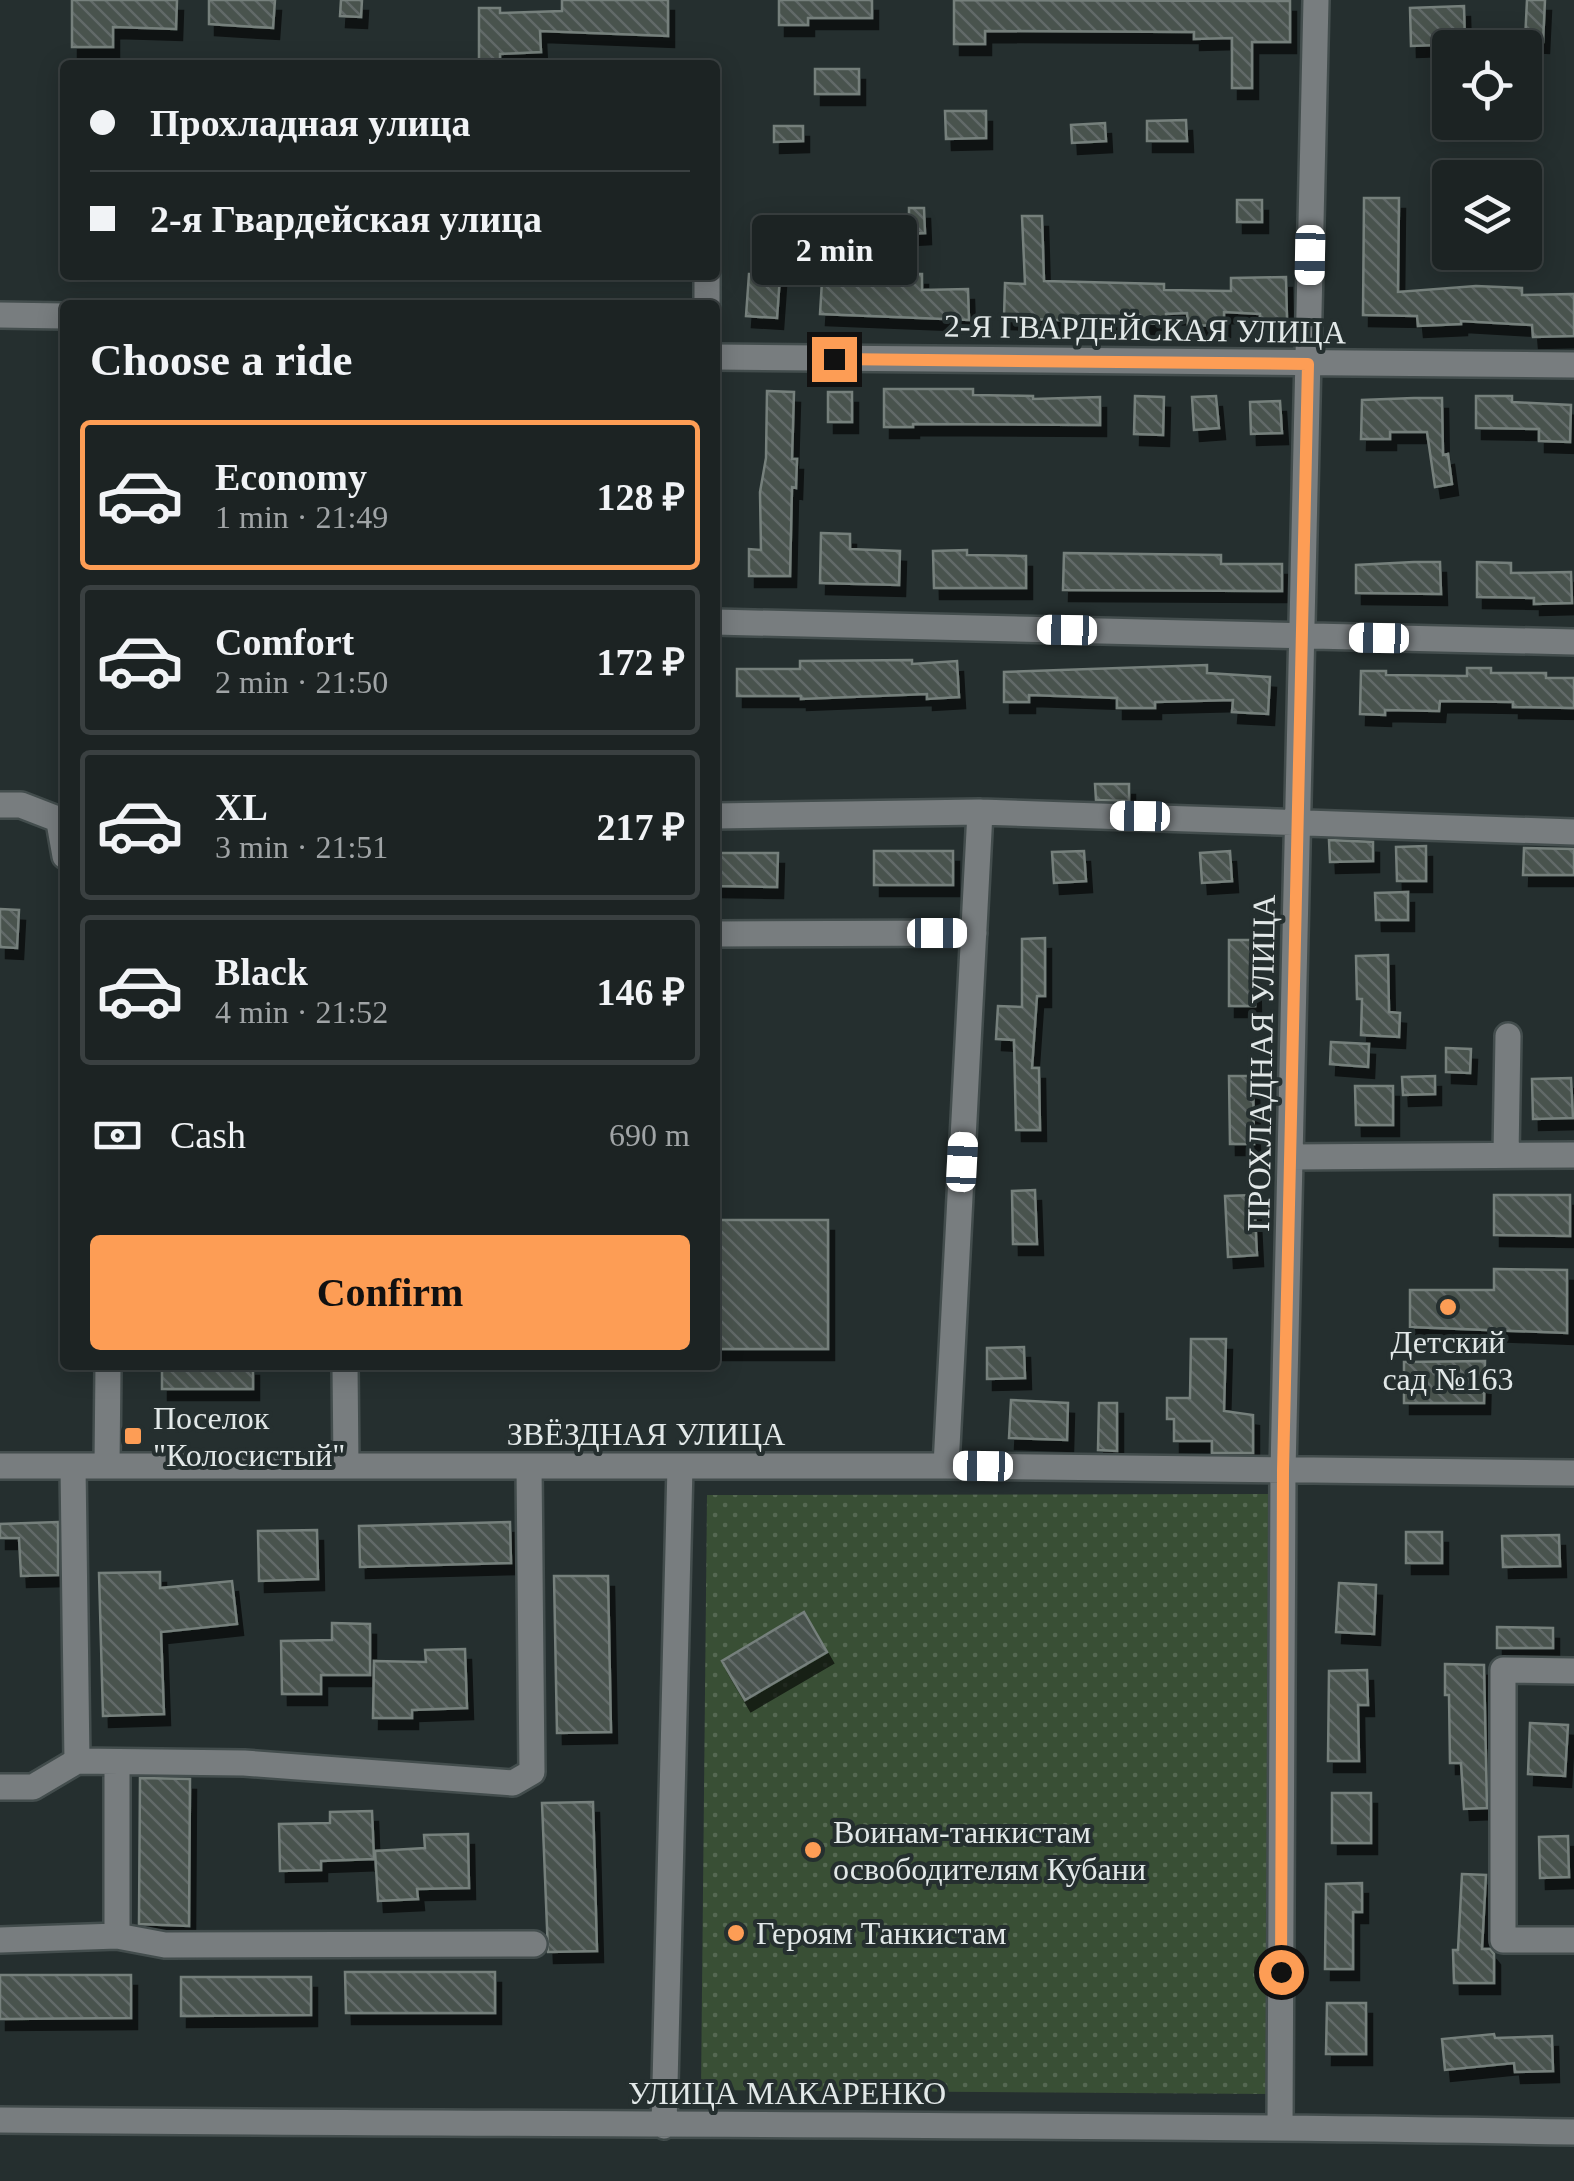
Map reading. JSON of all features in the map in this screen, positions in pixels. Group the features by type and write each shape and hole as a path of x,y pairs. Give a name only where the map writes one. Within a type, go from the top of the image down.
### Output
{"street":[{"name":"ПРОХЛАДНАЯ УЛИЦА","path":"1280,2127 1283,1471 1316,0"},
{"path":"0,315 60,316"},
{"name":"2-Я ГВАРДЕЙСКАЯ УЛИЦА","path":"720,357 1574,365"},
{"path":"720,622 1574,642"},
{"path":"0,805 21,806 60,821"},
{"path":"946,1466 980,812"},
{"path":"720,816 980,812 1574,832"},
{"path":"720,934 974,933"},
{"path":"1506,1156 1508,1036"},
{"path":"1290,1157 1574,1155"},
{"path":"108,1370 115,1461"},
{"path":"345,1370 346,1466"},
{"name":"ЗВЁЗДНАЯ УЛИЦА","path":"0,1466 73,1466 115,1461 346,1466 946,1466 1574,1473"},
{"path":"73,1466 77,1761"},
{"path":"0,1787 32,1787 77,1761 244,1763 513,1782 532,1772 529,1466"},
{"path":"664,2126 680,1466"},
{"path":"1574,1671 1503,1670 1503,1940 1574,1940"},
{"path":"117,1762 117,1936"},
{"path":"0,1940 117,1936 164,1945 534,1944"},
{"name":"УЛИЦА МАКАРЕНКО","path":"0,2120 1574,2132"}],"green space":[{"path":"1274,1494 1268,2094 701,2090 707,1495"}],"building":[{"path":"72,0 177,0 176,29 113,27 113,47 72,47"},
{"path":"209,0 275,0 273,28 209,24"},
{"path":"341,0 362,0 361,17 340,16"},
{"path":"562,0 668,0 668,36 540,31 541,52 500,54 500,60 479,60 479,8 500,8 500,13 562,11"},
{"path":"779,0 872,0 872,18 808,18 808,25 779,25"},
{"path":"954,0 1290,1 1290,42 1252,42 1252,88 1232,88 1232,38 1194,39 1194,32 985,31 985,44 954,44"},
{"path":"1527,0 1545,0 1543,42 1542,30 1526,30"},
{"path":"1464,6 1465,30 1432,30 1432,45 1411,46 1410,8"},
{"path":"815,69 859,69 859,94 815,94"},
{"path":"945,111 986,111 986,138 946,139"},
{"path":"1186,120 1187,141 1147,141 1147,121"},
{"path":"1105,123 1106,141 1072,143 1071,125"},
{"path":"774,126 803,126 803,141 774,142"},
{"path":"1364,198 1399,198 1398,292 1476,286 1522,288 1522,295 1574,294 1574,336 1533,337 1532,325 1461,321 1418,326 1417,316 1363,315"},
{"path":"1237,200 1262,200 1262,222 1237,222"},
{"path":"909,208 924,208 925,233 909,234"},
{"path":"1022,216 1042,216 1044,281 1164,284 1164,290 1231,291 1231,278 1286,277 1287,320 1260,320 1260,314 1224,312 1224,326 1188,325 1187,313 1166,314 1166,324 1004,318 1005,283 1025,284"},
{"path":"749,274 780,276 777,318 746,316"},
{"path":"889,274 922,274 922,290 968,289 969,320 820,314 822,281 888,285"},
{"path":"884,389 973,389 973,395 1033,399 1100,397 1100,425 884,427"},
{"path":"767,391 794,392 792,459 797,459 796,488 792,487 790,576 749,576 749,549 761,550 760,492 766,458"},
{"path":"828,392 852,392 852,422 828,422"},
{"path":"1135,396 1164,397 1163,435 1134,434"},
{"path":"1216,396 1219,428 1194,430 1192,397"},
{"path":"1476,396 1512,396 1512,402 1571,405 1570,442 1539,441 1539,429 1476,428"},
{"path":"1442,398 1443,455 1448,454 1452,484 1435,487 1427,432 1390,432 1390,439 1361,439 1362,400"},
{"path":"1280,401 1282,433 1251,434 1250,402"},
{"path":"821,533 850,534 850,549 900,551 899,585 820,583"},
{"path":"967,550 967,555 1026,556 1026,588 934,588 933,551"},
{"path":"1064,553 1221,555 1221,564 1282,564 1282,591 1063,590"},
{"path":"1440,562 1441,594 1356,593 1356,565"},
{"path":"1477,562 1511,563 1511,573 1571,572 1572,603 1534,604 1534,598 1477,597"},
{"path":"912,660 912,664 957,661 959,697 737,696 737,669 800,669 800,661"},
{"path":"1207,665 1207,673 1270,677 1268,714 1232,712 1233,700 1155,702 1155,708 1117,708 1117,698 1029,695 1029,702 1004,702 1004,672"},
{"path":"1467,668 1574,678 1574,708 1440,701 1439,711 1385,710 1385,715 1360,714 1361,671 1467,676"},
{"path":"1095,784 1129,784 1129,801 1096,800"},
{"path":"1329,840 1373,842 1373,861 1330,862"},
{"path":"1426,846 1426,881 1397,881 1396,847"},
{"path":"1524,848 1574,849 1574,875 1523,875"},
{"path":"874,851 953,851 953,885 874,885"},
{"path":"1084,851 1086,881 1054,883 1052,852"},
{"path":"1230,851 1232,881 1202,883 1200,853"},
{"path":"720,853 778,853 777,887 720,886"},
{"path":"1408,892 1408,920 1376,920 1375,893"},
{"path":"0,909 19,910 17,948 0,947"},
{"path":"1045,938 1045,996 1037,996 1032,1068 1039,1068 1040,1130 1016,1130 1014,1040 996,1039 998,1006 1022,1007 1022,939"},
{"path":"1229,940 1254,940 1255,1006 1229,1006"},
{"path":"1388,955 1389,1012 1400,1013 1399,1037 1361,1035 1362,999 1357,999 1356,956"},
{"path":"1331,1042 1369,1044 1368,1067 1330,1064"},
{"path":"1446,1048 1471,1049 1470,1073 1446,1072"},
{"path":"1229,1076 1253,1076 1254,1144 1230,1144"},
{"path":"1435,1076 1435,1094 1403,1095 1402,1077"},
{"path":"1571,1078 1573,1118 1533,1119 1532,1079"},
{"path":"1355,1086 1393,1086 1393,1125 1356,1125"},
{"path":"1035,1190 1037,1244 1013,1244 1012,1191"},
{"path":"1254,1195 1257,1255 1228,1257 1225,1196"},
{"path":"1494,1195 1570,1195 1570,1236 1494,1235"},
{"path":"720,1220 828,1220 828,1349 720,1349"},
{"path":"1494,1269 1567,1270 1567,1333 1410,1327 1410,1290 1494,1290"},
{"path":"1191,1339 1226,1339 1224,1411 1253,1415 1253,1453 1212,1453 1212,1441 1174,1441 1174,1419 1167,1419 1167,1398 1190,1398"},
{"path":"1024,1347 1025,1378 987,1379 987,1348"},
{"path":"1485,1361 1484,1403 1404,1403 1404,1362"},
{"path":"162,1370 253,1370 253,1389 162,1389"},
{"path":"1011,1400 1068,1403 1067,1440 1009,1438"},
{"path":"1099,1403 1117,1403 1117,1451 1098,1450"},
{"path":"58,1522 58,1575 21,1576 19,1538 0,1538 0,1524"},
{"path":"510,1522 511,1563 360,1567 359,1526"},
{"path":"317,1530 318,1579 259,1581 258,1531"},
{"path":"1406,1532 1442,1532 1442,1563 1406,1563"},
{"path":"1559,1535 1560,1566 1503,1567 1502,1536"},
{"path":"160,1572 160,1588 232,1581 237,1624 161,1632 164,1714 103,1716 99,1573"},
{"path":"554,1576 608,1576 611,1732 557,1733"},
{"path":"1339,1583 1376,1585 1374,1634 1336,1632"},
{"path":"804,1612 827,1652 745,1700 722,1661"},
{"path":"332,1623 370,1624 370,1675 321,1675 321,1694 282,1694 281,1641 332,1640"},
{"path":"1497,1627 1553,1628 1553,1648 1497,1648"},
{"path":"465,1649 467,1708 412,1710 412,1718 373,1718 374,1661 426,1662 425,1650"},
{"path":"1445,1664 1484,1665 1487,1808 1464,1809 1461,1763 1450,1763"},
{"path":"1367,1670 1368,1705 1358,1705 1359,1761 1328,1761 1329,1671"},
{"path":"1530,1723 1568,1725 1565,1776 1528,1774"},
{"path":"140,1778 190,1779 189,1926 139,1924"},
{"path":"1332,1793 1371,1793 1371,1843 1332,1843"},
{"path":"593,1802 597,1951 548,1952 542,1803"},
{"path":"372,1811 374,1859 321,1861 321,1870 280,1871 279,1824 330,1823 330,1812"},
{"path":"468,1834 469,1888 417,1889 418,1899 378,1901 375,1851 425,1848 424,1835"},
{"path":"1568,1836 1569,1877 1540,1878 1539,1837"},
{"path":"1462,1874 1486,1875 1482,1949 1490,1949 1494,1954 1494,1983 1454,1983 1453,1950 1458,1950"},
{"path":"1362,1883 1362,1912 1353,1912 1353,1969 1325,1969 1326,1884"},
{"path":"345,1972 495,1972 495,2013 346,2013"},
{"path":"0,1975 131,1975 131,2018 0,2019"},
{"path":"181,1977 311,1977 311,2015 181,2016"},
{"path":"1327,2003 1366,2003 1366,2054 1326,2054"},
{"path":"1494,2034 1495,2038 1552,2036 1553,2071 1515,2072 1514,2063 1445,2070 1442,2039"}],"place":[{"name":"Детский cад №163","path":"1448,1307"},
{"name":"Поселок \"Колосистый\"","path":"133,1436"},
{"name":"Воинам-танкистам освободителям Кубани","path":"813,1850"},
{"name":"Героям Танкистам","path":"736,1933"}],"route":[{"path":"834,359 1308,364 1283,1471 1281,1972"}]}
